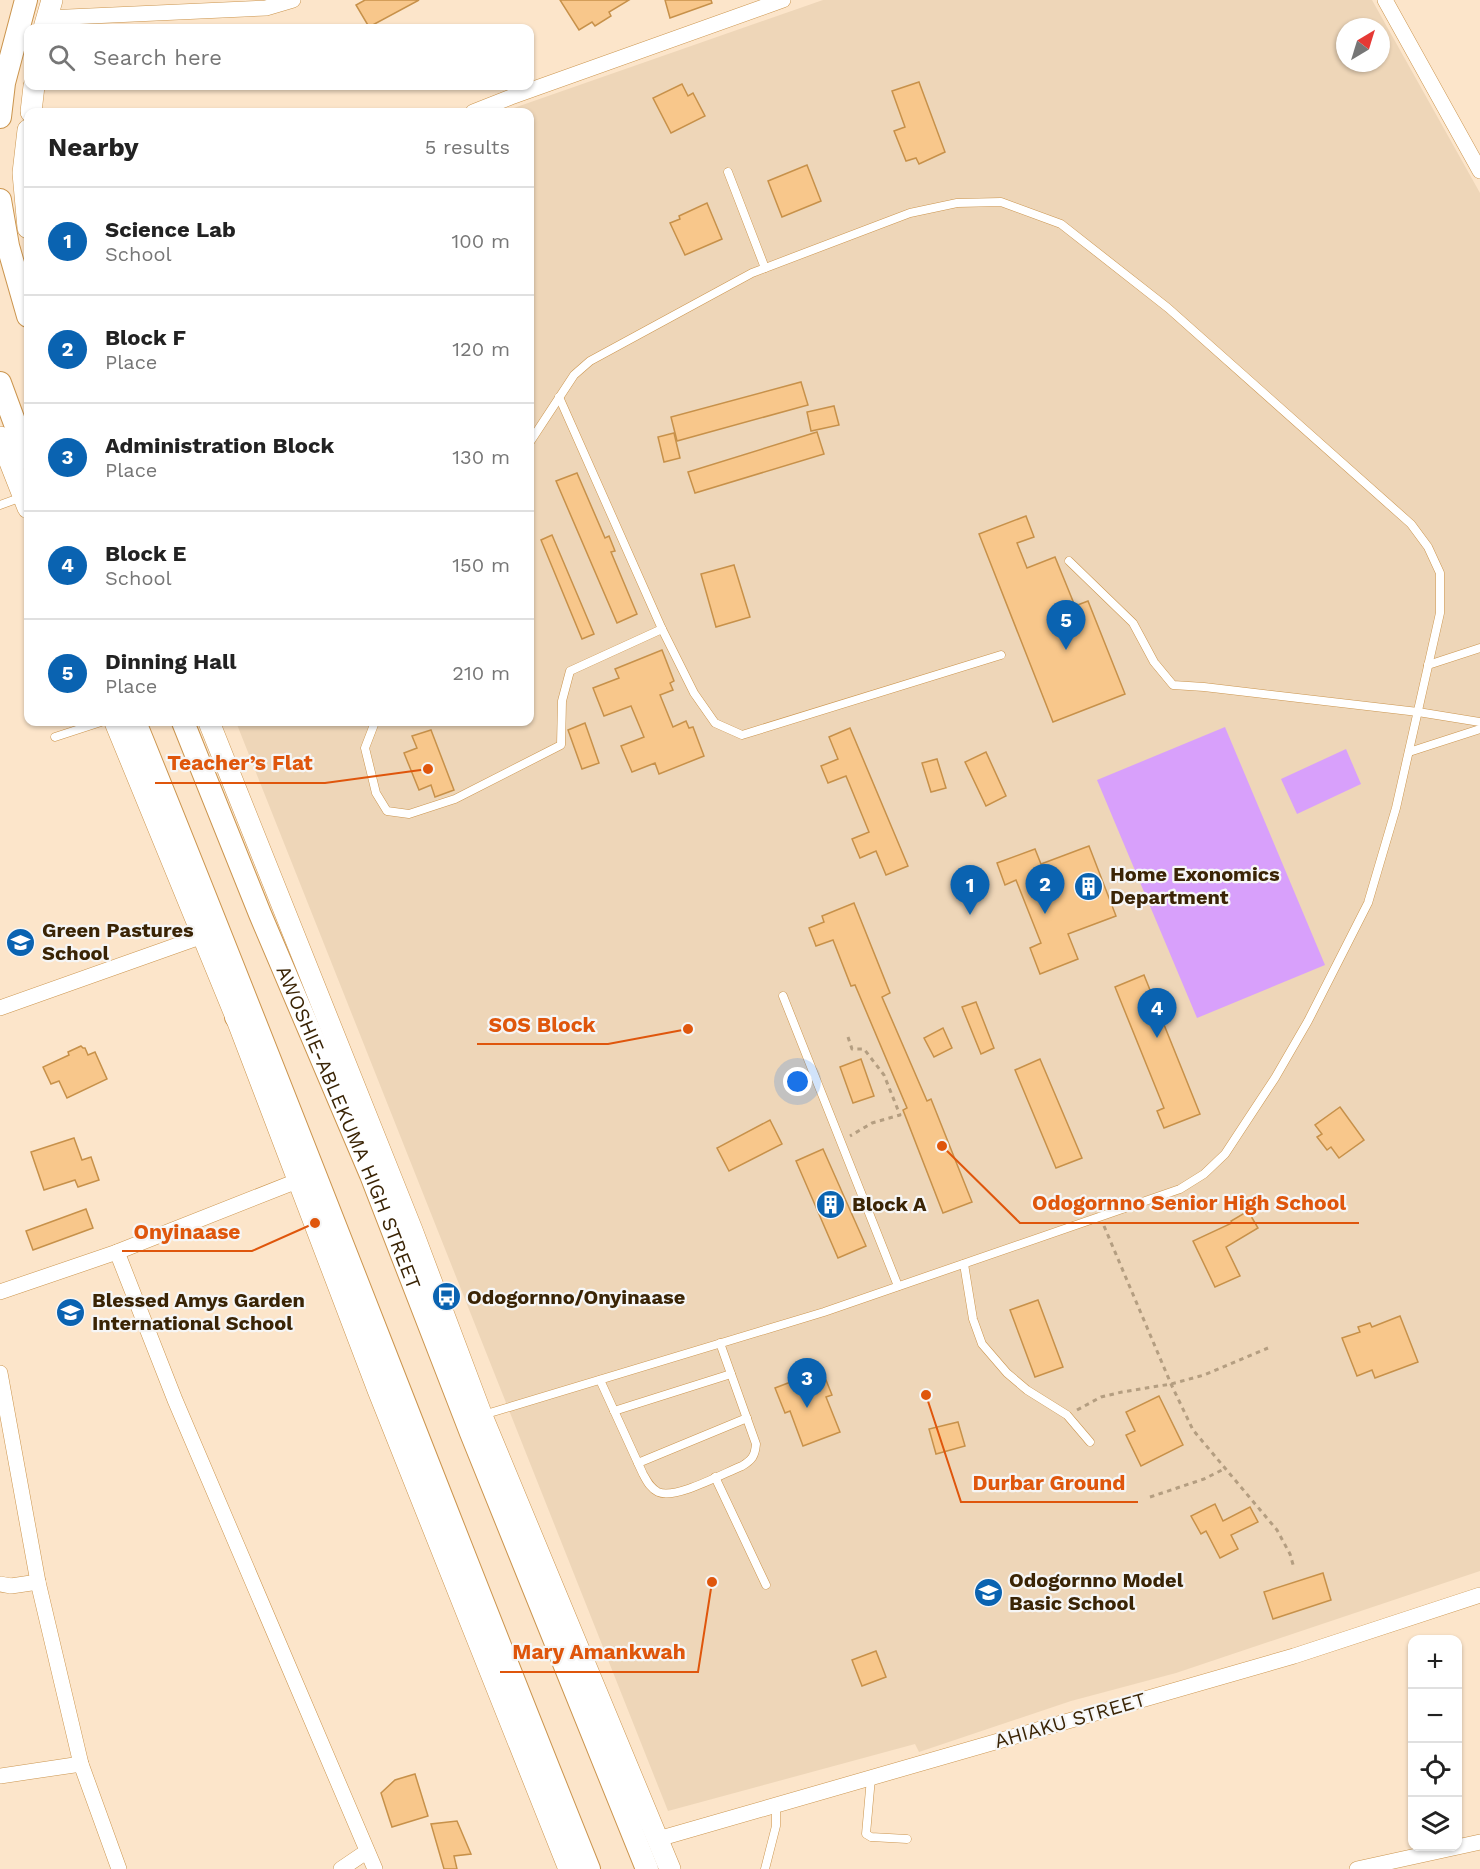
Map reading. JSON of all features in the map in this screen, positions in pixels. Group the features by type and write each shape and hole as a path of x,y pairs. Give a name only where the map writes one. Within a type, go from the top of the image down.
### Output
{"main road":[{"path":"0,117 4,83 26,0"},
{"path":"0,200 8,246 24,302"},
{"path":"0,383 24,448"},
{"path":"137,726 234,965 387,1387 589,1869"},
{"name":"AWOSHIE-ABLEKUMA HIGH STREET","path":"185,726 260,914 371,1175 403,1232 475,1443 647,1869"},
{"path":"234,965 236,1017"}],"street":[{"path":"47,16 266,8 293,0"},
{"path":"534,89 783,0"},
{"path":"1386,0 1480,171"},
{"path":"31,108 34,90"},
{"path":"483,108 531,90"},
{"path":"24,164 24,184"},
{"path":"2,446 24,497"},
{"path":"117,726 236,1017 297,1181 387,1387 569,1869"},
{"name":"AWOSHIE-ABLEKUMA HIGH STREET","path":"211,726 403,1232 670,1869"},
{"path":"0,1008 203,936"},
{"path":"0,1292 117,1252 297,1181"},
{"path":"117,1252 175,1400 375,1869"},
{"path":"0,1373 38,1582 81,1764 119,1869"},
{"path":"0,1584 11,1586 38,1582"},
{"name":"AHIAKU STREET","path":"658,1839 1294,1656 1480,1595"},
{"path":"0,1776 81,1764"},
{"path":"1357,1869 1480,1842"},
{"path":"341,1869 366,1852"}],"lane":[{"path":"728,172 765,268"},
{"path":"482,1416 824,1312 1180,1189 1204,1174 1225,1154 1275,1078 1308,1021 1368,903 1396,808 1440,613 1440,573 1428,546 1411,524 1168,308 1061,224 1001,202 957,203 910,213 752,273 590,361 574,375 534,436"},
{"path":"559,397 662,630 694,693 715,723 742,735 1000,655"},
{"path":"0,505 24,502"},
{"path":"1069,561 1133,623 1154,662 1173,685 1418,712 1480,722"},
{"path":"373,726 365,748 376,793 387,811 409,814 455,799 561,745 562,700 570,671 662,630"},
{"path":"1428,665 1480,648"},
{"path":"55,737 89,726"},
{"path":"1409,752 1480,729"},
{"path":"783,996 897,1286"},
{"path":"964,1263 973,1319 982,1344 992,1358 1021,1384 1067,1415 1090,1442"},
{"path":"600,1380 650,1486 665,1494 677,1493 742,1466 752,1460 755,1454 756,1444 720,1343"},
{"path":"614,1411 731,1374"},
{"path":"638,1463 747,1418"},
{"path":"716,1477 766,1585"},
{"path":"872,1776 866,1833 871,1837 907,1839"},
{"path":"765,1869 776,1826 776,1804"}],"path":[{"path":"848,1037 852,1049 864,1049 884,1075 900,1115 872,1123 848,1137"},
{"path":"1100,1216 1171,1384 1193,1430 1277,1530 1290,1554 1294,1569"},
{"path":"1067,1415 1101,1397 1171,1384 1204,1375 1268,1348"},
{"path":"1150,1497 1204,1479 1225,1468"}],"shaded area":[{"path":"823,0 1372,0 1382,18 1336,18 1336,72 1390,72 1390,32 1480,193 1480,1571 1176,1673 1071,1701 919,1752 915,1744 668,1811 238,726 534,726 534,108 513,108"},
{"path":"1225,727 1325,965 1197,1018 1097,780"},
{"path":"1346,749 1361,784 1297,814 1281,779"}],"building":[{"path":"365,0 419,0 375,24 367,24 356,5"},
{"path":"560,0 629,0 609,12 611,16 595,26 592,22 579,30"},
{"path":"665,0 711,0 712,3 670,18"},
{"path":"919,82 945,152 919,164 916,158 906,161 894,131 905,127 892,91"},
{"path":"682,84 688,96 693,93 705,116 671,133 653,98"},
{"path":"807,165 821,201 782,217 768,181"},
{"path":"707,203 722,239 685,255 670,223 680,219 679,216"},
{"path":"801,382 808,405 677,441 671,417"},
{"path":"834,406 839,425 811,431 807,412"},
{"path":"817,432 824,454 695,493 688,472"},
{"path":"674,433 680,458 664,462 658,437"},
{"path":"577,473 605,538 609,536 615,551 611,552 637,614 617,623 556,481"},
{"path":"1026,516 1034,537 1017,543 1027,568 1055,557 1075,606 1088,601 1125,694 1053,722 979,534"},
{"path":"552,535 594,634 582,639 541,540"},
{"path":"734,565 750,617 716,627 701,574"},
{"path":"662,650 674,681 670,683 673,690 660,695 673,727 686,721 689,728 693,727 704,756 659,774 655,763 632,772 621,746 644,737 631,706 604,716 593,688 619,678 615,669"},
{"path":"585,723 599,763 582,769 568,730"},
{"path":"850,728 908,866 886,875 876,851 860,858 852,839 869,832 846,776 828,783 821,766 838,759 829,737"},
{"path":"431,730 454,790 435,797 431,785 419,790 404,753 417,748 412,736"},
{"path":"986,752 1006,796 986,806 965,762"},
{"path":"937,759 946,788 931,792 922,763"},
{"path":"1089,846 1116,916 1068,934 1078,959 1040,974 1030,948 1041,943 1016,880 1005,885 997,863 1035,849 1041,864"},
{"path":"854,903 890,993 882,997 927,1101 931,1099 972,1202 943,1213 903,1110 907,1108 855,985 851,986 833,940 816,946 809,928 824,922 822,916"},
{"path":"1144,975 1200,1114 1164,1128 1157,1111 1164,1108 1115,987"},
{"path":"976,1002 994,1048 981,1054 962,1007"},
{"path":"943,1028 952,1048 934,1057 924,1038"},
{"path":"81,1046 85,1048 88,1055 95,1052 107,1079 67,1098 59,1081 51,1084 43,1067 69,1055 68,1052"},
{"path":"861,1059 874,1096 853,1103 840,1067"},
{"path":"1040,1059 1082,1158 1056,1168 1015,1070"},
{"path":"1340,1107 1364,1140 1339,1158 1331,1147 1327,1150 1317,1137 1322,1134 1315,1125"},
{"path":"770,1120 782,1144 729,1171 717,1148"},
{"path":"74,1138 82,1160 91,1157 99,1180 78,1187 75,1180 44,1190 31,1152"},
{"name":"Block A","path":"823,1149 866,1246 838,1258 796,1161"},
{"path":"86,1209 93,1228 33,1250 26,1231"},
{"path":"1248,1211 1258,1228 1226,1247 1240,1276 1215,1287 1193,1241 1232,1223 1231,1221"},
{"path":"1038,1300 1063,1367 1035,1377 1010,1310"},
{"path":"1400,1316 1418,1362 1375,1378 1372,1370 1357,1376 1342,1338 1360,1332 1358,1327 1370,1323 1372,1327"},
{"path":"822,1370 832,1395 826,1397 840,1432 803,1446 790,1411 785,1413 775,1388"},
{"path":"1159,1396 1183,1445 1141,1466 1126,1435 1135,1431 1126,1412"},
{"path":"958,1422 965,1446 936,1454 929,1429"},
{"path":"1215,1504 1223,1521 1250,1507 1258,1522 1231,1535 1238,1549 1220,1558 1206,1531 1201,1534 1191,1516"},
{"path":"1323,1573 1331,1600 1273,1619 1264,1592"},
{"path":"876,1651 886,1677 862,1686 852,1660"},
{"path":"415,1774 428,1816 392,1827 381,1793 395,1780"},
{"path":"457,1821 471,1854 454,1856 457,1869 444,1869 431,1824"}],"place":[{"name":"Dinning Hall","path":"1066,650"},
{"name":"Teacher’s Flat","path":"428,769"},
{"name":"Home Exonomics Department","path":"1089,886"},
{"name":"Block F","path":"1045,914"},
{"name":"Science Lab","path":"970,915"},
{"name":"Green Pastures School","path":"21,942"},
{"name":"SOS Block","path":"688,1029"},
{"name":"Block E","path":"1157,1038"},
{"name":"Odogornno Senior High School","path":"942,1146"},
{"name":"Block A","path":"831,1204"},
{"name":"Onyinaase","path":"315,1223"},
{"name":"Odogornno/Onyinaase","path":"446,1297"},
{"name":"Blessed Amys Garden International School","path":"71,1312"},
{"name":"Durbar Ground","path":"926,1395"},
{"name":"Administration Block","path":"807,1408"},
{"name":"Mary Amankwah","path":"712,1582"},
{"name":"Odogornno Model Basic School","path":"988,1592"}]}
